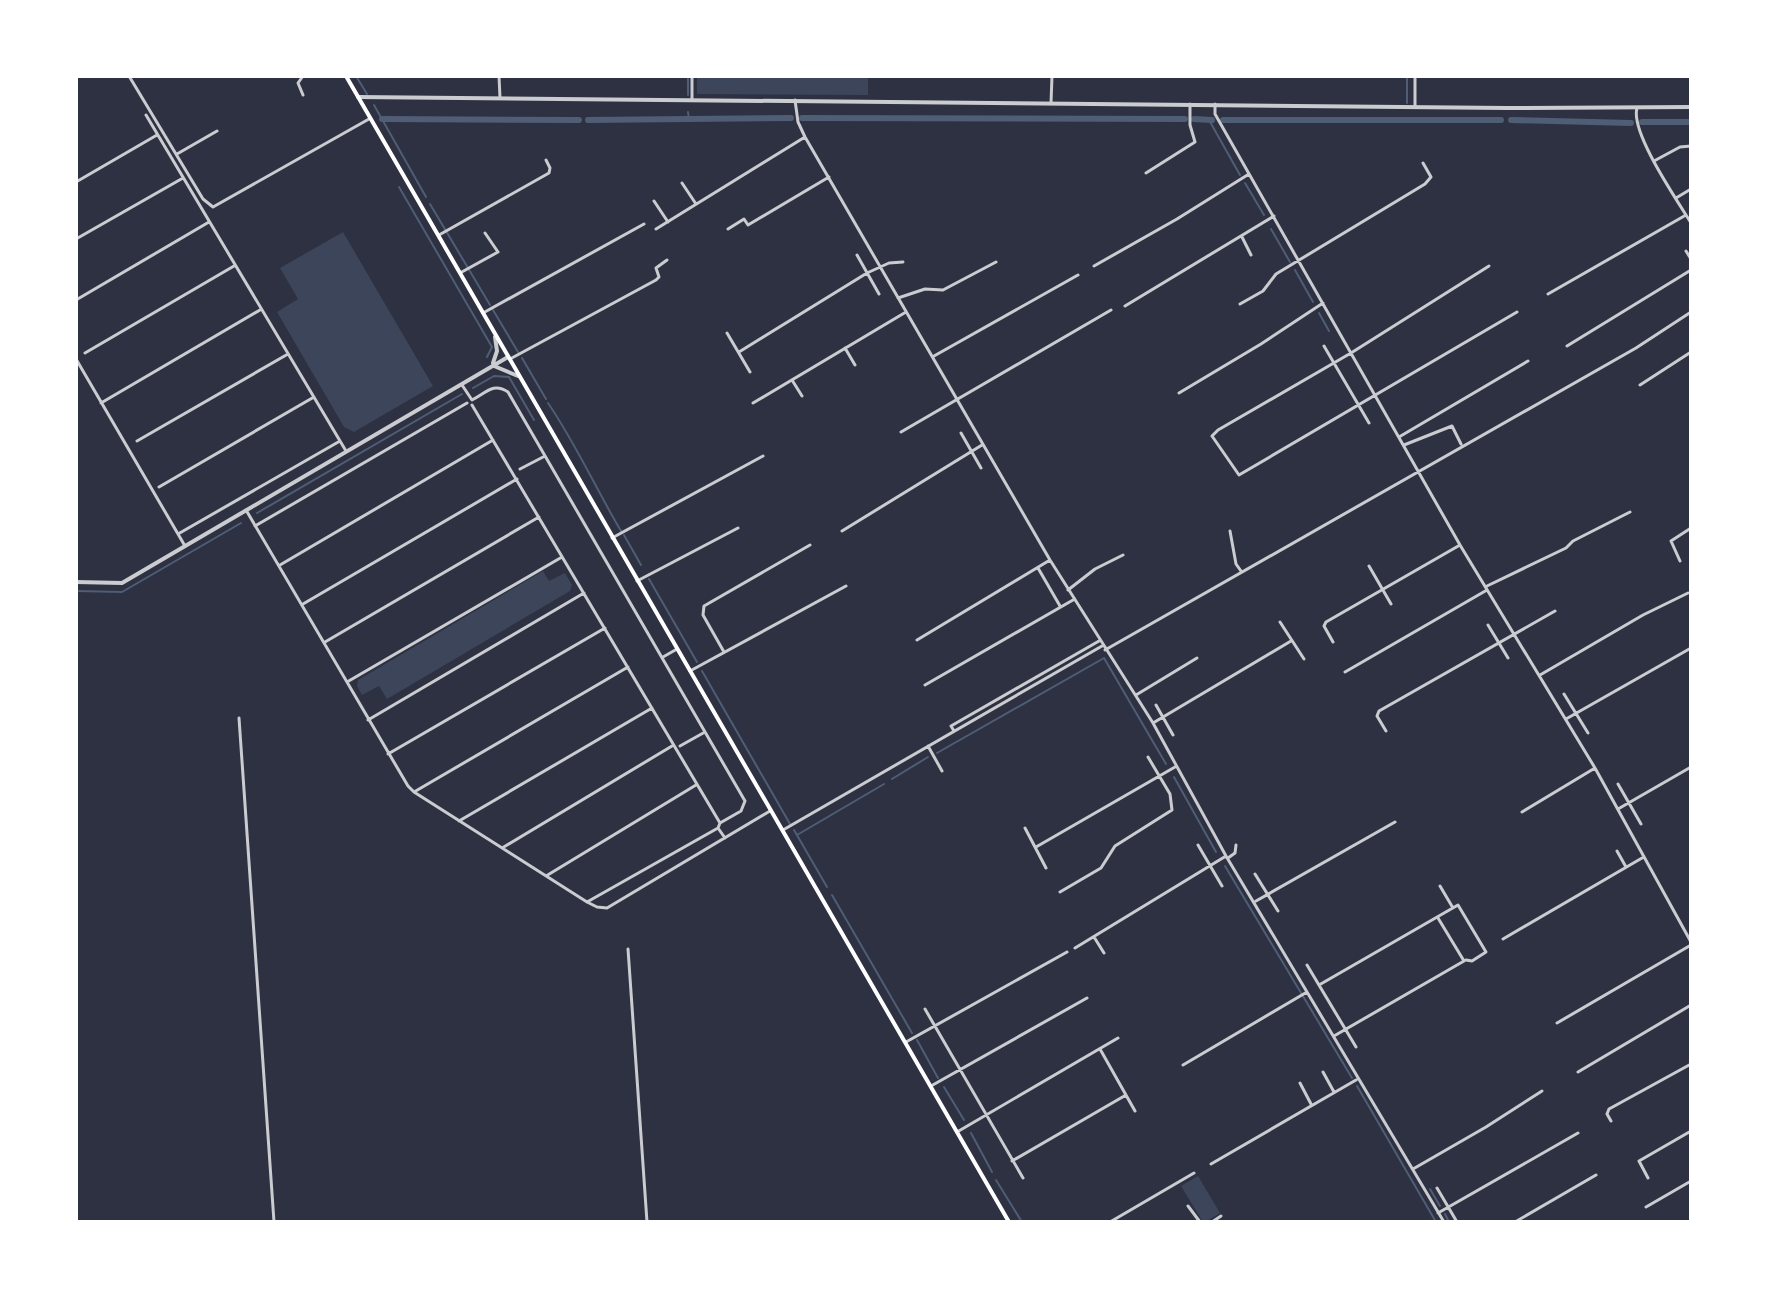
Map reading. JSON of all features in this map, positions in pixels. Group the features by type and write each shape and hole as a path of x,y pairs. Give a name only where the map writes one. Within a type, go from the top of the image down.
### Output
{"main road":[{"path":"346,76 1009,1222"}],"street":[{"path":"129,76 203,199 213,207 370,118"},
{"path":"303,76 298,83 303,95"},
{"path":"499,76 500,98"},
{"path":"692,76 692,99"},
{"path":"1051,103 1052,76"},
{"path":"1415,76 1415,107"},
{"path":"358,97 1636,111 1691,107"},
{"path":"795,100 798,122 826,179 934,356 1073,600 1153,723 1227,857 1444,1222"},
{"path":"1146,173 1195,142 1190,125 1190,104"},
{"path":"1215,104 1215,114 1375,397 1595,768 1691,944 1557,1023"},
{"path":"1636,111 1638,131 1691,223"},
{"path":"146,115 346,451"},
{"path":"177,154 217,131"},
{"path":"76,182 157,135"},
{"path":"656,229 805,137"},
{"path":"1654,161 1680,147 1691,146"},
{"path":"439,235 549,173 546,160"},
{"path":"1240,304 1263,291 1276,274 1430,180 1423,163"},
{"path":"1094,266 1249,174"},
{"path":"76,239 183,178"},
{"path":"728,229 744,219 748,225 826,179"},
{"path":"682,183 696,204"},
{"path":"1676,198 1691,189"},
{"path":"654,201 668,222"},
{"path":"1548,294 1686,215"},
{"path":"1125,306 1274,216"},
{"path":"76,300 209,222"},
{"path":"483,313 644,224"},
{"path":"460,273 498,252 485,233"},
{"path":"1242,237 1251,255"},
{"path":"1686,251 1691,259"},
{"path":"857,255 879,294"},
{"path":"76,582 122,583 461,382 656,280 659,277 656,268 667,260"},
{"path":"739,352 879,266 903,262"},
{"path":"898,298 925,289 943,290 996,262"},
{"path":"85,353 235,265"},
{"path":"1489,266 1212,436 1236,475 1517,312"},
{"path":"1567,346 1691,270"},
{"path":"934,356 1078,275"},
{"path":"1179,393 1323,303"},
{"path":"101,403 261,309"},
{"path":"901,432 1111,310"},
{"path":"753,403 906,312"},
{"path":"783,830 954,731 1333,522 1636,348 1691,312"},
{"path":"492,365 497,351 494,333"},
{"path":"727,333 750,372"},
{"path":"1324,346 1369,423"},
{"path":"845,348 855,365"},
{"path":"1640,385 1691,352"},
{"path":"137,441 288,354"},
{"path":"76,359 185,546"},
{"path":"1399,437 1528,361"},
{"path":"492,365 520,378"},
{"path":"792,380 802,396"},
{"path":"461,382 672,746 721,824 725,838"},
{"path":"255,526 492,388 505,389 745,801 741,811 721,824 587,902"},
{"path":"159,487 314,397"},
{"path":"1404,445 1452,426 1462,446"},
{"path":"961,433 981,468"},
{"path":"280,565 493,440"},
{"path":"178,534 340,441"},
{"path":"842,531 983,444"},
{"path":"520,469 545,456"},
{"path":"612,538 763,456"},
{"path":"303,604 517,479"},
{"path":"246,510 388,754 414,792 587,902 607,908 770,810"},
{"path":"1345,672 1487,588 1630,512"},
{"path":"325,642 539,517"},
{"path":"637,581 738,528"},
{"path":"1680,561 1672,547 1672,539 1691,528"},
{"path":"1230,531 1236,564 1241,571"},
{"path":"724,652 703,615 704,606 810,545"},
{"path":"1333,642 1324,626 1326,622 1460,545"},
{"path":"1068,590 1095,569 1123,555"},
{"path":"347,682 562,557"},
{"path":"917,640 1050,560"},
{"path":"1369,566 1391,604"},
{"path":"1038,568 1061,607"},
{"path":"690,671 846,586"},
{"path":"368,720 584,593"},
{"path":"1540,675 1643,615 1688,593"},
{"path":"925,685 1073,600"},
{"path":"1386,731 1377,716 1379,711 1555,611"},
{"path":"1280,622 1304,659"},
{"path":"1488,625 1508,658"},
{"path":"388,754 605,628"},
{"path":"954,731 951,726 1099,641"},
{"path":"1153,723 1291,641"},
{"path":"1566,719 1691,648"},
{"path":"662,658 677,649"},
{"path":"1134,696 1197,658"},
{"path":"414,792 628,667"},
{"path":"1564,694 1588,733"},
{"path":"1156,705 1173,735"},
{"path":"459,821 652,708"},
{"path":"239,718 274,1222"},
{"path":"680,746 705,732"},
{"path":"502,848 672,746"},
{"path":"928,746 942,771"},
{"path":"1060,892 1101,868 1115,846 1169,814 1173,803 1148,757"},
{"path":"1036,847 1175,766"},
{"path":"1617,809 1691,767"},
{"path":"1522,812 1595,768"},
{"path":"1618,784 1641,824"},
{"path":"546,876 696,785"},
{"path":"1255,902 1395,822"},
{"path":"1025,828 1046,868"},
{"path":"1198,845 1222,886"},
{"path":"1075,948 1235,853 1236,845"},
{"path":"1617,851 1626,867"},
{"path":"1503,939 1643,857"},
{"path":"1255,874 1278,911"},
{"path":"1440,886 1453,908"},
{"path":"1319,985 1460,906 1486,952 1334,1036"},
{"path":"1438,917 1465,961"},
{"path":"1094,937 1104,953"},
{"path":"628,949 647,1222"},
{"path":"905,1042 1067,952"},
{"path":"1307,965 1356,1047"},
{"path":"1183,1065 1308,991"},
{"path":"931,1086 1087,998"},
{"path":"1578,1072 1691,1005"},
{"path":"925,1009 1023,1178"},
{"path":"957,1132 1118,1038"},
{"path":"1100,1049 1135,1111"},
{"path":"1611,1121 1607,1114 1609,1109 1691,1064"},
{"path":"1323,1072 1334,1092"},
{"path":"1211,1164 1358,1079"},
{"path":"1300,1083 1311,1104"},
{"path":"1413,1169 1542,1091"},
{"path":"1012,1161 1126,1095"},
{"path":"1648,1178 1639,1161 1691,1131"},
{"path":"1438,1213 1578,1133"},
{"path":"1110,1222 1194,1173"},
{"path":"1515,1222 1596,1175"},
{"path":"1646,1207 1691,1181"},
{"path":"1437,1188 1457,1222"},
{"path":"1188,1206 1200,1222"},
{"path":"1212,1222 1221,1216"}],"shaded area":[{"path":"697,76 868,76 868,95 697,94"},
{"path":"343,232 433,386 354,432 344,427 277,312 298,299 280,268"},
{"path":"543,571 549,581 565,573 572,585 570,591 387,699 379,686 362,695 357,686 358,680"},
{"path":"1198,1176 1220,1213 1205,1222 1181,1186"}],"waterway":[{"path":"356,76 367,94"},
{"path":"688,76 688,95"},
{"path":"1407,76 1407,103"},
{"path":"374,105 426,197"},
{"path":"688,112 689,119"},
{"path":"588,120 791,118"},
{"path":"802,118 1185,119"},
{"path":"382,119 579,120"},
{"path":"1194,119 1212,120"},
{"path":"1209,120 1240,175"},
{"path":"1223,120 1501,120"},
{"path":"1511,120 1631,123"},
{"path":"1642,122 1691,122"},
{"path":"1245,183 1264,215"},
{"path":"399,187 492,347 487,357"},
{"path":"430,204 490,305"},
{"path":"1271,229 1290,262"},
{"path":"1295,270 1313,302"},
{"path":"493,310 518,352"},
{"path":"1319,313 1329,331"},
{"path":"522,358 546,399"},
{"path":"473,388 494,376 509,377 534,420"},
{"path":"257,513 462,394"},
{"path":"548,403 621,531"},
{"path":"76,591 122,592 241,523"},
{"path":"624,535 641,565"},
{"path":"649,579 697,662"},
{"path":"937,753 1104,658 1166,764"},
{"path":"702,671 790,824"},
{"path":"892,779 928,757"},
{"path":"1174,777 1216,852"},
{"path":"797,835 884,784"},
{"path":"794,830 827,887"},
{"path":"1225,866 1352,1078"},
{"path":"832,895 912,1033"},
{"path":"917,1040 938,1078"},
{"path":"1357,1086 1436,1222"},
{"path":"944,1087 964,1120"},
{"path":"971,1133 992,1172"},
{"path":"996,1180 1022,1222"},
{"path":"1430,1189 1440,1206"},
{"path":"1445,1214 1449,1222"}]}
